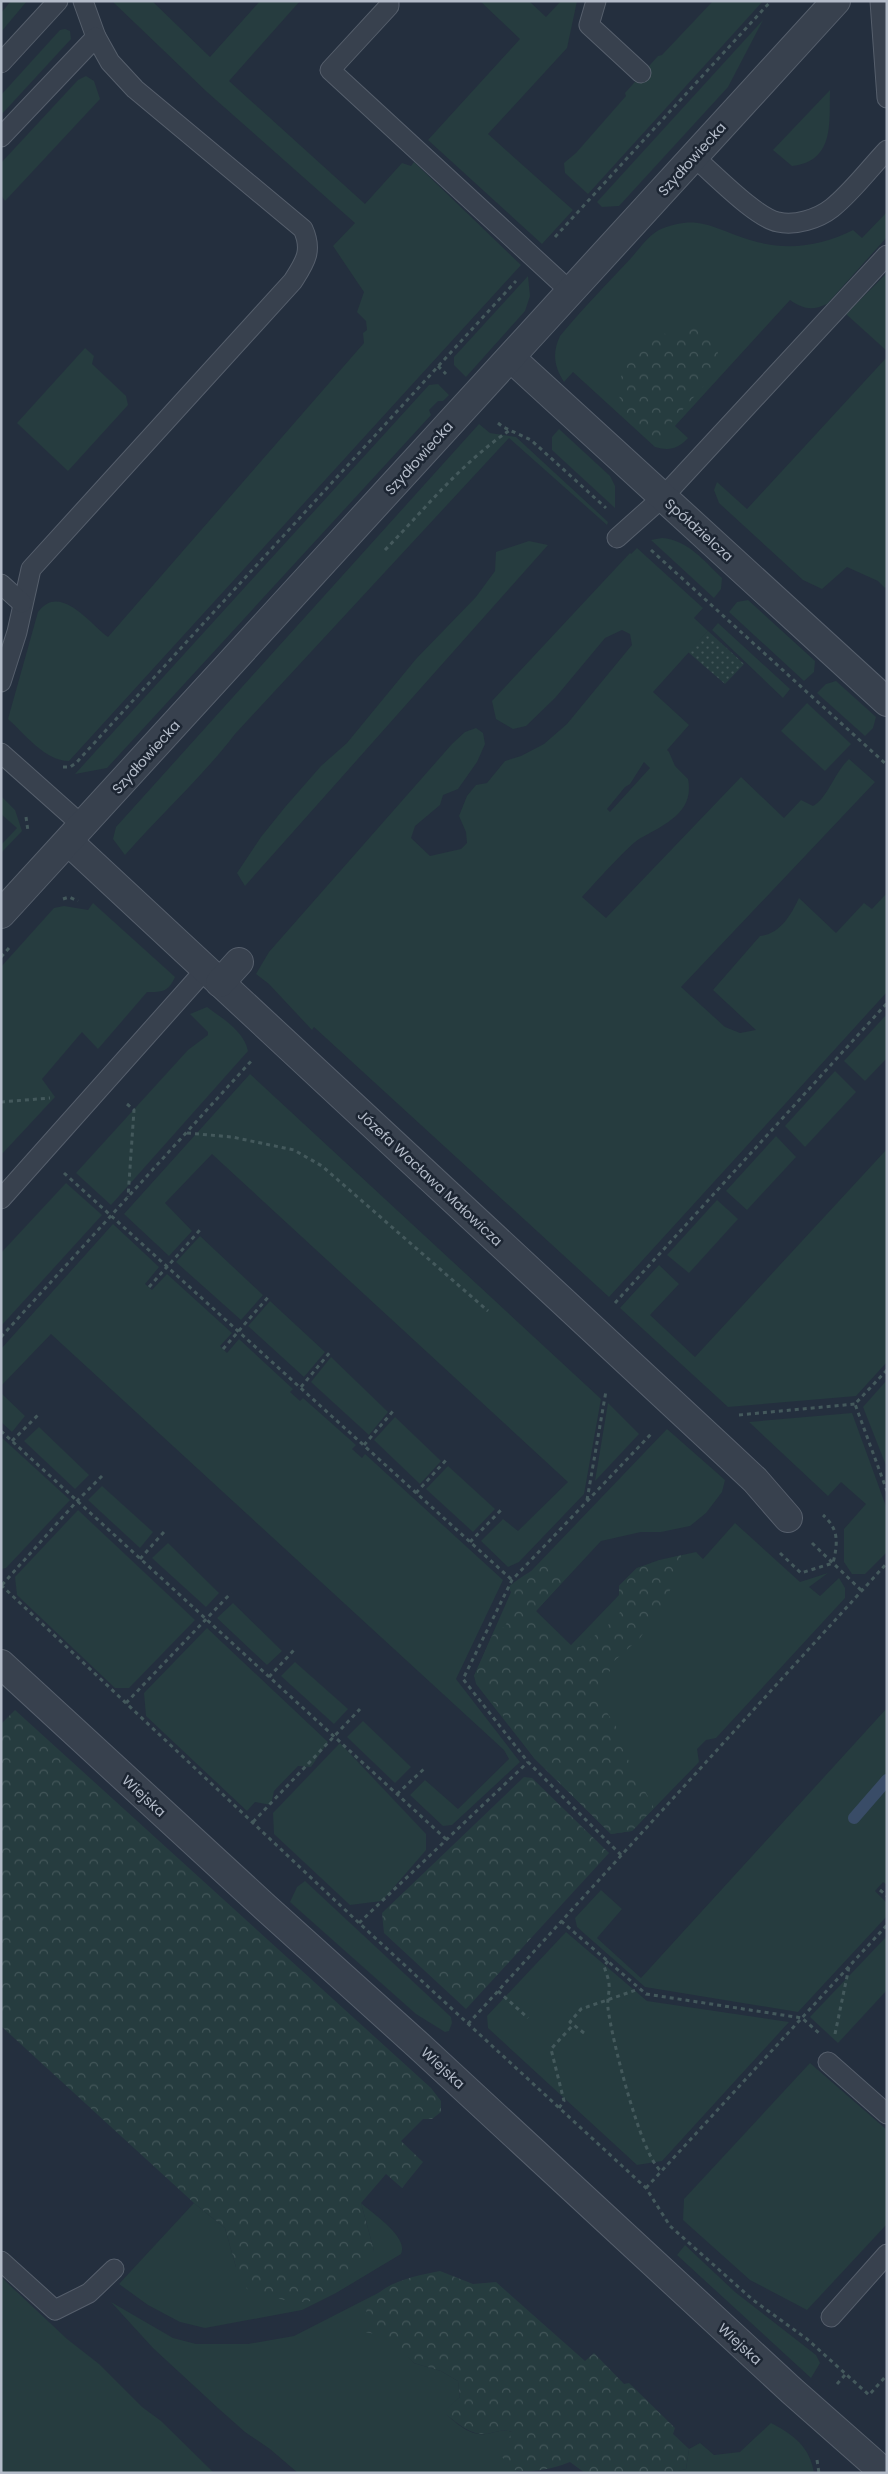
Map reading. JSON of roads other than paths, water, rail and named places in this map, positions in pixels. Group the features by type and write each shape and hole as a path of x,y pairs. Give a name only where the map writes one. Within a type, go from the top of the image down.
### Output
{"street":[{"name":"Szydłowiecka","path":"1,914 836,1"},
{"name":"Spółdzielcza","path":"510,358 887,702"},
{"name":"Józefa Wacława Małowicza","path":"76,834 213,977 755,1480 788,1518"},
{"path":"213,977 240,962"},
{"name":"Wiejska","path":"1,1664 418,2045 792,2392 882,2469"}],"lane":[{"path":"1,64 58,1"},
{"path":"1,682 17,632 31,569 293,281 306,261 308,240 303,229 135,89 110,62 96,37 83,1"},
{"path":"389,1 389,6 330,70 571,292"},
{"path":"596,1 589,25 641,73"},
{"path":"880,1 887,98"},
{"path":"1,137 96,37"},
{"path":"694,157 759,214 778,222 796,222 816,217 832,208 887,150"},
{"path":"622,533 663,497 887,255"},
{"path":"1,584 22,603"},
{"path":"1,754 76,834"},
{"path":"1,1199 213,977"},
{"path":"828,2062 887,2114"},
{"path":"831,2317 887,2254"},
{"path":"1,2261 55,2310 89,2293 114,2269"}],"waterway":[{"path":"854,1818 887,1780"}]}
